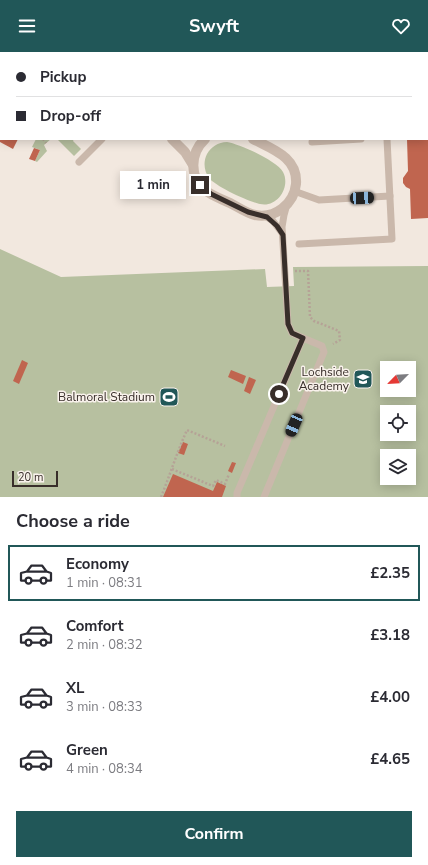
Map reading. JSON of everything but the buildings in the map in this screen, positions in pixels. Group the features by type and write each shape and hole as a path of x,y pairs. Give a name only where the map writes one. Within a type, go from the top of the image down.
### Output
{"street":[{"path":"173,140 185,152 193,165 198,180 208,192 248,212 264,216 276,212 287,204 294,192 296,180 291,164 278,152 258,140"},
{"path":"193,165 197,149 203,140"}],"lane":[{"path":"79,162 101,140"},
{"path":"312,142 345,140"},
{"path":"299,244 392,238 387,140"},
{"path":"294,192 319,200 390,196"},
{"path":"264,497 324,354 323,348 319,345 292,333 288,324 283,235 283,219 287,204"},
{"path":"264,216 273,221 283,235"},
{"path":"237,497 303,338"}],"path":[{"path":"294,271 308,271 310,318 340,332 340,340 323,348"},
{"path":"160,497 187,430 225,446"},
{"path":"172,469 213,486 216,480 226,484 229,474"}],"green space":[{"path":"36,140 50,140 44,145 47,151 37,162 35,161 40,150 32,147"},
{"path":"58,140 74,140 81,149 74,156"},
{"path":"227,142 233,143 266,158 274,163 283,172 285,178 284,190 277,200 266,204 255,203 225,189 209,178 205,166 207,154 215,145"},
{"name":"Balmoral Stadium","path":"0,249 61,277 265,269 267,287 294,286 293,267 428,266 428,497 0,497"}],"place":[{"name":"Lochside Academy","path":"363,379"},
{"name":"Balmoral Stadium","path":"169,397"}],"route":[{"path":"200,185 211,194 248,212 267,217 273,221 283,235 288,324 292,333 303,338 279,394"}]}
